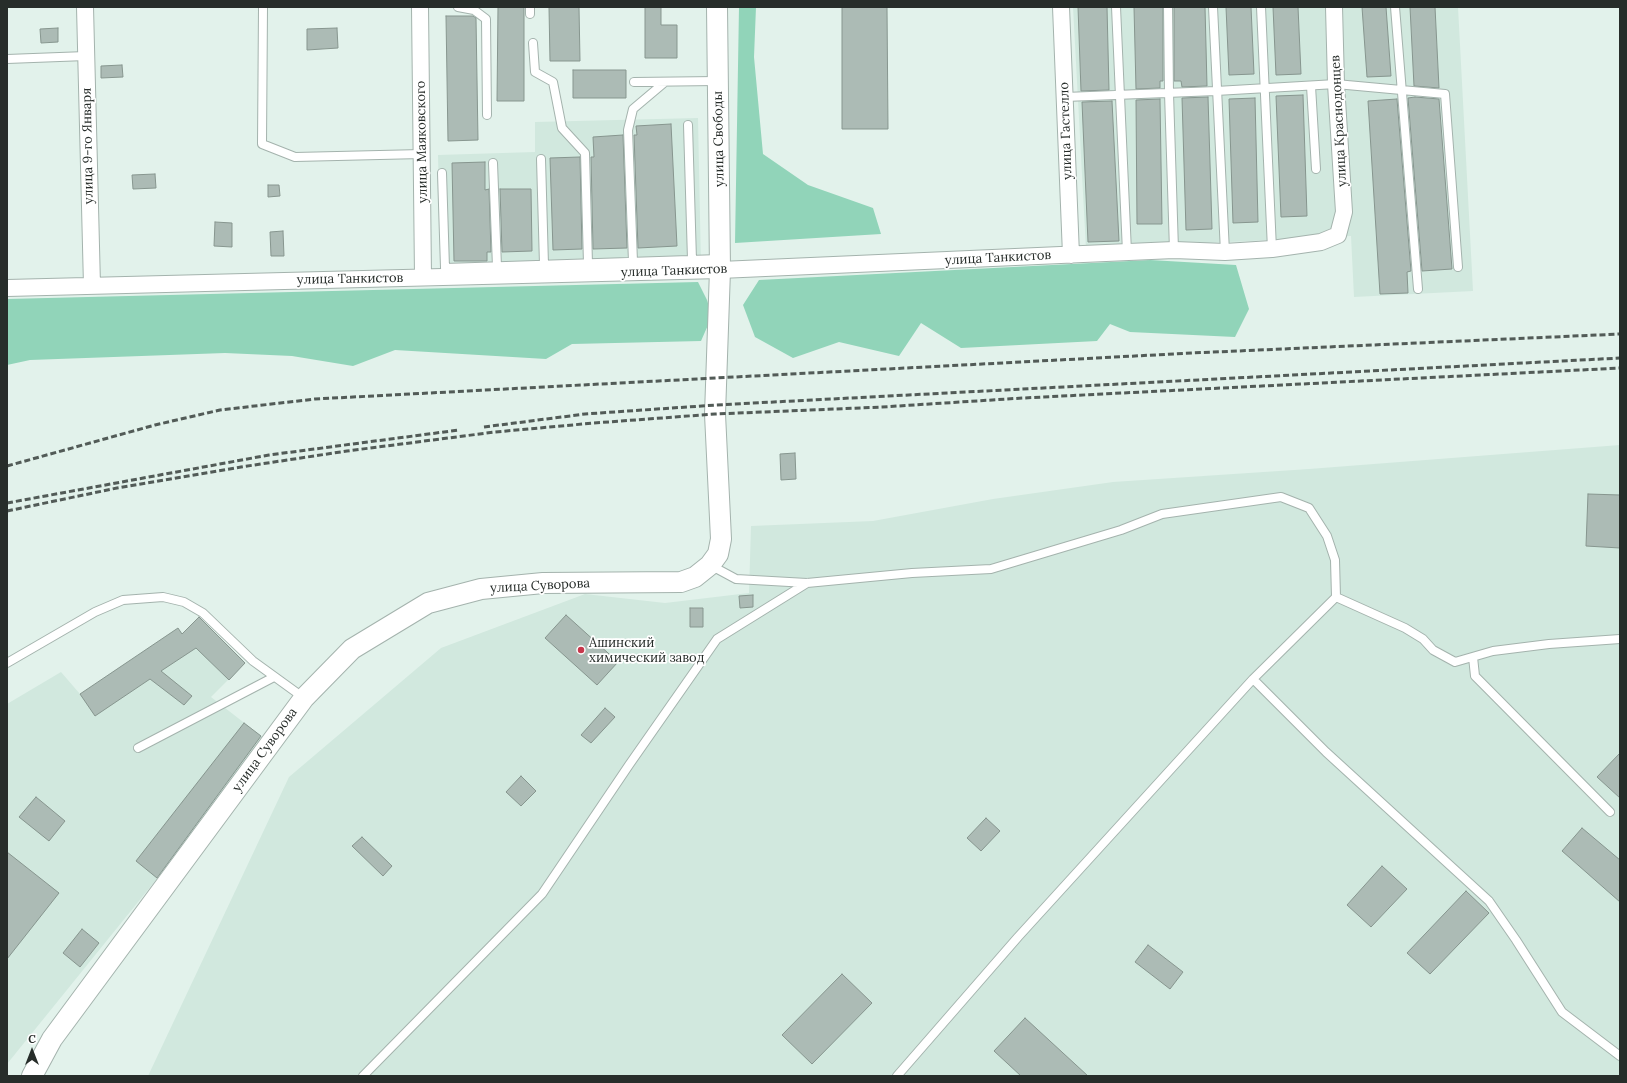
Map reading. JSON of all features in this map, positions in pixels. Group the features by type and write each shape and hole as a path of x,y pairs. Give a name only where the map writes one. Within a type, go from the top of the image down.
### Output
{"street":[{"name":"улица 9-го Января","path":"85,7 92,286"},
{"name":"улица Маяковского","path":"420,7 423,278"},
{"name":"улица Свободы","path":"717,7 720,264"},
{"name":"улица Гастелло","path":"1061,7 1071,255"},
{"name":"улица Краснодонцев","path":"1334,7 1336,84 1344,212 1338,235"},
{"name":"улица Танкистов","path":"7,288 423,278 720,264 1071,255 1174,250 1225,252 1272,249 1321,242 1338,235"},
{"name":"улица Суворова","path":"32,1076 52,1039 304,698 352,649 428,603 481,589 543,583 681,582 695,577 710,565 718,554 721,540 715,414 720,264"}],"lane":[{"path":"262,7 262,144 295,157 422,154"},
{"path":"458,7 474,10 486,19 487,115"},
{"path":"1116,7 1119,95 1128,252"},
{"path":"1168,7 1174,250"},
{"path":"1213,7 1225,252"},
{"path":"1261,7 1272,249"},
{"path":"1396,7 1418,289"},
{"path":"533,43 535,72 553,82 562,128 584,153 588,264"},
{"path":"7,59 86,56"},
{"path":"634,82 718,80"},
{"path":"633,262 628,130 633,109 665,82"},
{"path":"1065,97 1169,94 1336,84 1445,94 1458,267"},
{"path":"1311,86 1316,168"},
{"path":"688,125 692,260"},
{"path":"541,159 544,265"},
{"path":"493,163 497,267"},
{"path":"442,173 445,268 692,260 720,264"},
{"path":"710,565 736,579 807,583 912,573 991,569 1120,530 1162,514 1281,497 1309,508 1327,536 1335,560 1336,597 1253,679 1018,937 897,1076"},
{"path":"363,1076 542,894 629,765 717,639 807,583"},
{"path":"7,662 95,612 123,600 163,597 184,602 203,613 253,660 304,698"},
{"path":"1336,597 1405,628 1423,639 1433,650 1455,662 1494,651 1549,644 1620,639"},
{"path":"1473,657 1475,676 1610,812"},
{"path":"138,748 274,676"},
{"path":"1253,679 1326,752 1489,901 1562,1012 1620,1056"}],"shaded area":[{"path":"1073,7 1458,7 1473,291 1354,297 1351,236 1086,249"},
{"path":"698,118 701,266 441,272 438,155 535,152 535,122"},
{"path":"1620,445 1620,1076 148,1076 289,777 441,648 585,594 665,603 749,593 751,526 873,521 993,499 1113,482 1309,469"},
{"path":"199,617 245,663 211,697 265,739 151,886 7,1064 7,704 61,672 80,694 178,628 183,634"}],"green space":[{"path":"739,7 756,7 754,57 763,154 808,185 873,208 881,234 735,243"},
{"path":"1150,260 1236,265 1249,309 1235,337 1130,332 1110,324 1097,341 961,348 921,323 899,356 839,342 793,358 755,337 743,305 759,280"},
{"path":"698,282 707,300 712,316 701,341 572,344 546,359 395,350 353,366 292,356 225,353 30,360 7,365 7,299"}],"building":[{"path":"498,7 524,7 524,101 497,101"},
{"path":"549,7 579,7 580,61 550,61"},
{"path":"645,7 661,7 661,25 677,25 677,58 645,58"},
{"path":"842,7 887,7 888,129 842,129"},
{"path":"1078,7 1107,7 1109,90 1081,91"},
{"path":"1134,7 1163,7 1163,81 1160,81 1160,88 1136,89"},
{"path":"1174,7 1205,7 1207,86 1182,87 1181,81 1174,81"},
{"path":"1226,7 1251,7 1254,74 1229,75"},
{"path":"1273,7 1298,7 1301,74 1276,75"},
{"path":"1362,7 1386,7 1391,76 1367,77"},
{"path":"1410,7 1435,7 1439,88 1414,86"},
{"path":"446,16 473,16 476,18 478,140 448,141"},
{"path":"58,28 58,42 41,43 40,29"},
{"path":"337,28 338,48 307,50 307,29"},
{"path":"122,65 123,77 101,78 101,66"},
{"path":"573,70 626,70 626,98 573,98"},
{"path":"1303,95 1307,216 1281,217 1276,96"},
{"path":"1208,97 1212,229 1186,230 1182,98"},
{"path":"1415,97 1439,99 1452,269 1422,271 1408,98"},
{"path":"1255,98 1258,222 1233,223 1229,99"},
{"path":"1160,99 1162,224 1137,224 1136,100"},
{"path":"1397,99 1411,271 1407,272 1408,293 1380,294 1368,101"},
{"path":"1112,101 1119,241 1088,242 1082,102"},
{"path":"671,124 677,246 638,248 634,135 637,135 636,126"},
{"path":"623,135 627,248 593,249 591,157 594,157 593,137"},
{"path":"580,157 582,249 553,250 550,158"},
{"path":"485,162 485,190 489,189 491,252 487,252 487,261 454,261 452,163"},
{"path":"155,174 156,188 133,189 132,175"},
{"path":"268,185 279,185 280,196 268,197"},
{"path":"500,189 531,189 532,251 502,252"},
{"path":"215,222 232,223 232,247 214,246"},
{"path":"283,231 284,256 271,256 270,232"},
{"path":"795,453 796,479 781,480 780,454"},
{"path":"1588,494 1620,495 1620,548 1586,546"},
{"path":"753,595 753,607 740,608 739,596"},
{"path":"690,608 703,608 703,627 690,627"},
{"name":"Ашинский химический завод","path":"566,615 618,662 597,685 545,638"},
{"path":"199,617 245,663 229,680 196,648 161,671 192,696 184,705 150,679 95,716 80,694 178,628 182,634"},
{"path":"605,708 615,717 591,743 581,735"},
{"path":"244,723 261,736 157,878 136,861"},
{"path":"1620,753 1620,798 1597,777"},
{"path":"521,776 536,791 521,806 506,792"},
{"path":"36,797 65,821 49,841 19,817"},
{"path":"986,818 1000,831 981,851 967,838"},
{"path":"1582,828 1620,860 1620,902 1562,851"},
{"path":"362,837 392,866 383,876 352,846"},
{"path":"7,852 59,893 7,959"},
{"path":"1382,866 1407,889 1371,927 1347,905"},
{"path":"1466,891 1489,913 1430,974 1407,953"},
{"path":"82,929 99,943 80,967 63,953"},
{"path":"1148,945 1183,972 1170,989 1135,962"},
{"path":"842,974 872,1003 812,1064 782,1035"},
{"path":"1025,1018 1088,1076 1021,1076 994,1051"}],"railway":[{"path":"7,466 155,425 220,410 315,399 1192,353 1620,334"},
{"path":"484,427 585,414 716,405 1620,358"},
{"path":"7,511 117,488 347,451 495,432 594,423 715,414 882,407 1023,398 1620,368"},
{"path":"7,503 269,455 459,430"}],"place":[{"name":"Ашинский химический завод","path":"581,650"}]}
